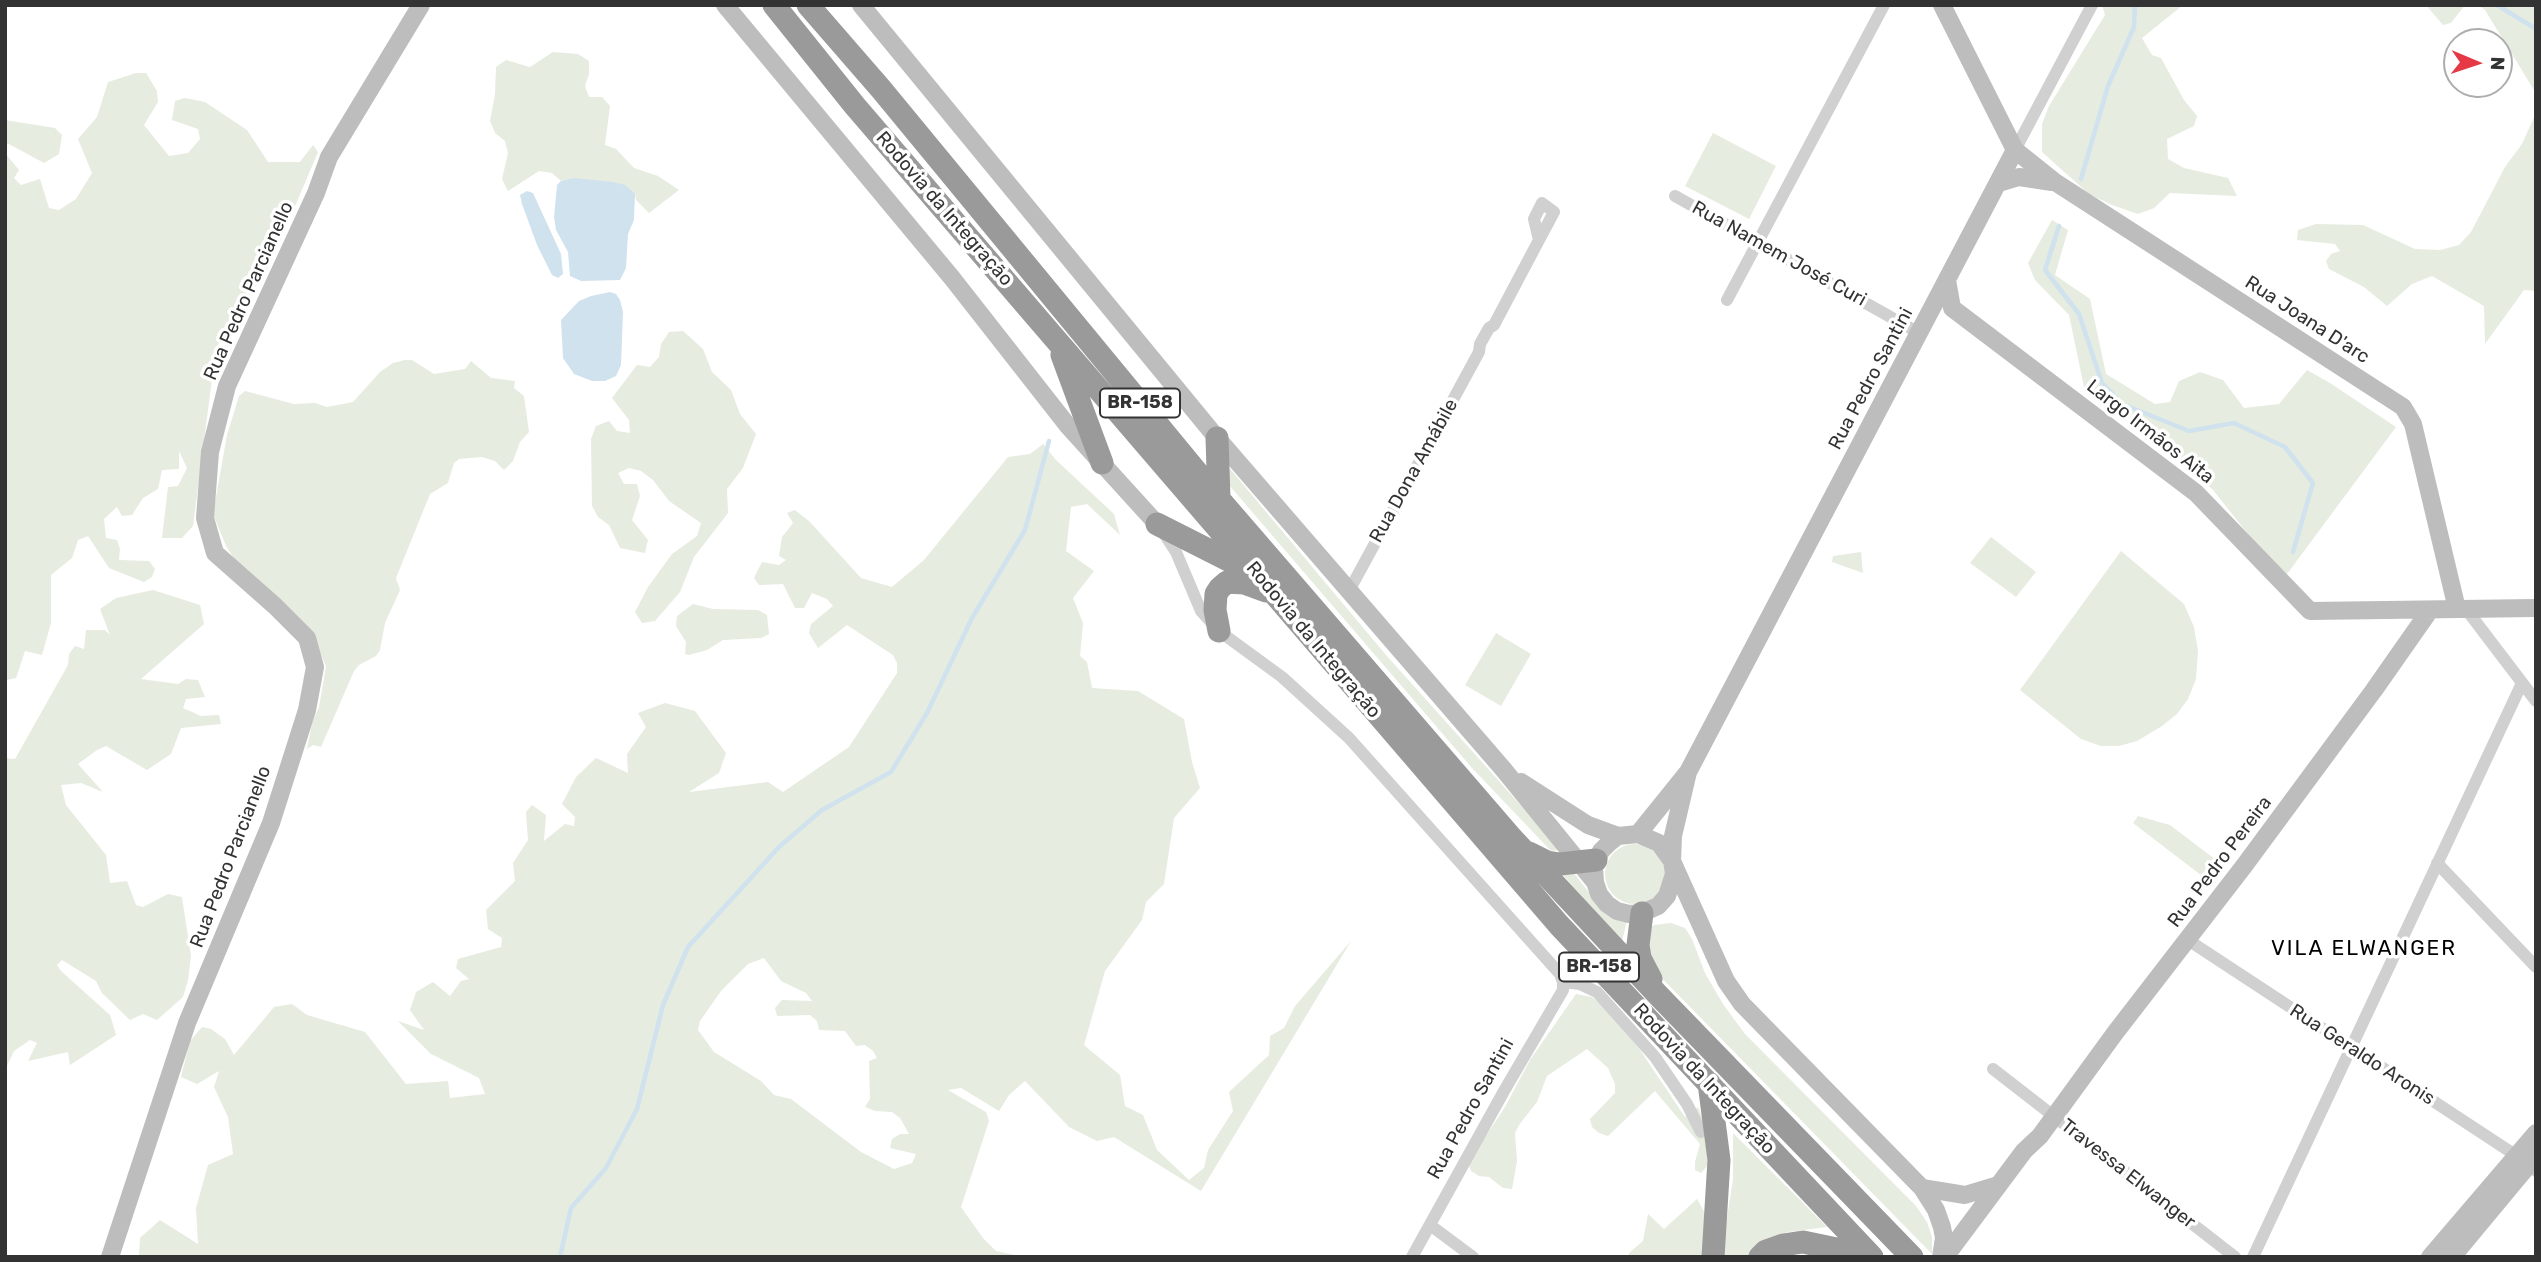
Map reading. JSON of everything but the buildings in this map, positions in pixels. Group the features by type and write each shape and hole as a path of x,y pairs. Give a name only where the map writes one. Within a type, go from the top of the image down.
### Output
{"highway":[{"name":"BR-158","path":"753,5 856,106"},
{"name":"Rodovia da Integração","path":"774,5 856,106 1559,925 1871,1256"},
{"name":"Rodovia da Integração","path":"808,5 1219,499 1522,849 1658,995 1908,1253"},
{"name":"BR-158","path":"820,5 853,57"},
{"name":"BR-158","path":"1055,339 1102,463"},
{"path":"1217,438 1219,499"},
{"name":"BR-158","path":"1157,524 1258,576"},
{"path":"1219,631 1215,610 1216,594 1227,582 1244,583 1273,594"},
{"path":"1522,849 1547,862 1589,868"},
{"path":"1650,909 1638,945 1640,958 1658,995"},
{"path":"1709,1083 1718,1160 1713,1257"},
{"path":"1760,1257 1766,1251 1783,1245 1803,1242 1871,1256"}],"street":[{"name":"Rua Pedro Parcianello","path":"110,1257 187,1023 271,823 307,710 315,667 307,638 215,553 205,518 210,452 227,386 330,157 421,5"},
{"name":"BR-158","path":"725,5 951,278 1068,426 1157,524 1177,552 1201,611 1219,631 1282,677 1349,738 1560,975 1563,982"},
{"name":"BR-158","path":"861,5 1217,438 1589,868"},
{"path":"1727,300 1884,5"},
{"path":"1941,5 2015,150"},
{"name":"Rua Pedro Santini","path":"1638,834 1688,772 2092,6"},
{"name":"Rua Joana D'arc","path":"2015,150 2055,182 2403,407 2413,424 2462,609 2536,701"},
{"path":"1998,183 2019,177 2055,182"},
{"name":"Rua Namem José Curi","path":"1675,196 1919,333"},
{"name":"Rua Dona Amábile","path":"1349,591 1479,352 1485,349 1494,333 1494,325 1539,240"},
{"path":"1930,313 1952,308 1947,280"},
{"name":"Largo Irmãos Aita","path":"1952,308 2196,493 2310,611 2536,608"},
{"name":"Rua Pedro Pereira","path":"1943,1257 2024,1151 2040,1136 2115,1032 2188,940 2430,610"},
{"path":"2253,1257 2522,683"},
{"name":"BR-158","path":"1504,770 1588,825 1618,836"},
{"name":"Rua Pedro Santini","path":"1671,861 1673,836 1688,772"},
{"path":"1703,934 1686,913 1672,907 1629,914 1617,911 1607,904 1599,894 1589,868 1601,850 1618,836 1638,834 1659,843 1671,861 1726,981 1742,1004 1922,1188 1936,1210 1942,1227 1943,1257"},
{"path":"1650,909 1667,897 1672,886 1674,874 1671,861"},
{"path":"2438,863 2536,967"},
{"name":"Rua Geraldo Aronis","path":"2188,940 2529,1162"},
{"path":"1563,982 1580,984 1597,992 1655,1057 1687,1104 1701,1132"},
{"name":"Rua Pedro Santini","path":"1412,1257 1563,990 1563,982"},
{"name":"Travessa Elwanger","path":"1993,1069 2235,1257"},
{"path":"2452,1257 2529,1162 2536,1133"},
{"name":"Rua Pedro Pereira","path":"1960,1257 2032,1159 2040,1136"},
{"path":"2430,1257 2529,1162"},
{"path":"1922,1188 1965,1195 1998,1185"},
{"path":"1430,1225 1473,1257"}],"shaded area":[{"path":"2102,5 2183,5 2142,38 2152,55 2161,58 2184,100 2197,116 2194,126 2167,139 2168,159 2184,168 2228,178 2237,196 2170,193 2154,208 2138,214 2089,194 2042,152 2042,124 2049,106 2105,15"},
{"path":"2426,5 2465,5 2451,23 2443,25"},
{"path":"2478,5 2536,5 2536,98 2513,56 2513,28 2496,28 2485,10"},
{"path":"553,52 578,54 589,61 585,86 589,97 602,97 610,106 605,145 616,149 634,168 658,176 679,190 649,213 636,200 635,194 573,178 561,181 552,173 539,171 508,191 502,179 508,153 505,141 495,133 490,121 496,67 506,60 530,67"},
{"path":"136,73 146,73 157,91 158,102 144,125 169,156 188,153 200,139 198,129 172,120 175,101 185,98 205,102 247,130 268,162 300,162 313,145 318,152 271,263 216,348 193,526 182,538 162,538 168,487 178,486 187,468 179,451 179,469 162,470 158,489 143,498 132,515 122,516 117,507 104,519 106,538 117,540 119,560 149,561 155,569 152,577 144,582 109,568 88,536 78,540 72,558 51,575 51,623 42,655 25,651 16,678 6,680 5,153 19,170 14,178 21,185 40,179 49,208 59,210 76,199 92,173 78,139 97,117 108,82"},
{"path":"2536,113 2536,291 2524,290 2485,344 2484,306 2432,276 2412,284 2387,306 2364,287 2329,269 2326,261 2331,254 2340,251 2335,244 2297,240 2298,230 2316,224 2363,225 2415,249 2440,250 2459,245 2471,232 2505,167 2522,144"},
{"path":"5,120 55,128 62,135 59,154 44,163 9,144 5,145"},
{"path":"1713,133 1776,166 1749,219 1685,186"},
{"path":"2052,220 2068,230 2055,275 2090,299 2106,374 2155,404 2170,402 2179,381 2200,372 2223,380 2244,408 2279,404 2307,370 2396,427 2287,574 2260,549 2213,490 2164,445 2084,387 2069,315 2035,280 2028,263"},
{"path":"683,331 703,349 712,372 731,390 740,414 756,434 743,468 727,489 728,513 694,557 680,592 655,621 642,623 635,612 648,587 672,554 697,536 701,523 669,501 653,480 641,471 629,468 618,473 624,484 637,484 640,496 632,520 648,540 645,553 620,548 609,525 598,517 592,506 591,439 596,426 609,421 617,431 630,433 629,420 612,398 637,365 650,367 659,357 661,344 669,332"},
{"path":"412,360 434,374 465,369 471,361 491,378 515,381 514,388 524,396 529,432 520,442 513,461 504,470 495,461 482,457 459,459 454,463 448,483 430,494 396,578 400,590 385,623 380,650 376,656 359,665 354,671 321,747 313,745 307,749 312,723 319,707 326,666 312,635 238,565 226,546 213,514 227,435 239,396 245,391 294,404 315,403 327,407 353,402 380,372 393,363"},
{"path":"1043,444 1056,460 1114,514 1120,535 1087,504 1071,507 1066,551 1094,571 1073,598 1083,623 1080,656 1087,662 1092,688 1138,691 1184,719 1200,788 1174,818 1164,884 1146,902 1142,920 1105,971 1084,1045 1120,1075 1125,1106 1143,1115 1157,1150 1189,1180 1204,1168 1208,1150 1233,1111 1229,1092 1269,1055 1270,1036 1284,1028 1295,1006 1351,941 1201,1191 1114,1137 1097,1141 1069,1127 1025,1081 1009,1095 999,1111 961,1088 948,1090 986,1112 989,1121 961,1207 996,1251 1024,1257 139,1257 140,1238 160,1220 198,1244 196,1208 208,1165 233,1154 228,1117 214,1087 219,1071 197,1084 181,1077 190,1041 202,1027 211,1029 225,1039 234,1055 274,1007 292,1004 307,1015 365,1032 406,1084 448,1081 450,1098 485,1094 479,1078 431,1054 398,1021 424,1030 410,1010 416,992 433,982 450,996 461,981 469,979 456,968 458,959 501,947 502,938 488,929 486,910 515,881 513,863 528,840 526,812 532,805 546,815 544,841 565,824 574,826 575,817 562,804 576,777 596,758 628,773 627,754 646,727 638,713 665,703 695,711 726,753 719,773 689,792 768,782 783,792 849,747 897,673 897,663 893,655 847,625 818,648 809,633 811,624 833,606 827,599 812,593 804,608 795,608 783,584 759,585 754,578 762,562 779,565 786,560 779,556 782,537 793,523 787,513 795,510 810,522 861,578 892,587 924,560 1008,457 1030,454","holes":["764,958 781,981 806,993 812,1001 782,1000 775,1008 777,1016 810,1015 817,1021 819,1030 845,1031 856,1046 865,1045 873,1051 877,1058 869,1061 870,1099 865,1107 875,1111 892,1112 900,1118 909,1134 900,1134 892,1139 890,1148 916,1154 912,1163 894,1169 861,1152 791,1099 774,1095 761,1081 714,1052 698,1030 700,1021 721,991 748,964"]},
{"path":"1226,464 1386,655 1558,850 1551,851 1472,768 1229,485"},
{"path":"1991,537 2036,572 2016,597 1970,563"},
{"path":"2121,551 2184,604 2194,627 2198,651 2196,679 2188,699 2177,714 2162,726 2137,741 2119,746 2101,746 2081,739 2020,690"},
{"path":"1861,552 1863,573 1832,562 1833,556"},
{"path":"153,590 200,605 204,624 141,679 178,684 186,679 198,680 205,697 186,699 183,708 201,716 219,715 221,724 181,728 171,754 147,770 106,746 97,750 78,764 103,792 81,783 61,785 66,805 106,855 110,883 127,881 136,905 143,907 168,894 182,897 191,956 183,997 157,1020 143,1014 130,1020 102,993 96,981 62,960 57,965 61,971 110,1015 116,1035 70,1065 68,1052 28,1061 37,1043 30,1040 14,1051 5,1070 5,758 15,759 68,665 69,654 75,646 84,649 86,630 105,630 110,635 100,609 116,598"},
{"path":"693,604 713,609 758,610 767,615 769,634 761,638 723,640 707,650 685,654 686,642 676,626 677,616"},
{"path":"1496,633 1531,654 1501,706 1465,685"},
{"path":"2138,816 2170,825 2216,860 2218,872 2210,882 2133,823"},
{"path":"1635,844 1656,853 1665,874 1656,895 1635,904 1614,895 1605,874 1614,853"},
{"path":"1569,867 1606,914 1627,921 1622,941 1559,870"},
{"path":"1671,923 1685,928 1705,973 1745,1034 1916,1206 1927,1222 1932,1237 1932,1254 1648,964 1642,936 1654,925"},
{"path":"1576,994 1592,997 1601,1004 1638,1047 1685,1117 1698,1107 1711,1139 1708,1165 1701,1173 1695,1170 1700,1144 1655,1091 1608,1136 1592,1127 1590,1119 1615,1093 1615,1084 1608,1068 1587,1049 1547,1076 1537,1102 1519,1125 1515,1133 1517,1161 1512,1189 1503,1188 1489,1177 1479,1176 1471,1171 1468,1163 1505,1107 1530,1060"},
{"path":"1733,1133 1827,1227 1788,1232 1760,1241 1747,1257 1721,1257 1733,1179"},
{"path":"1697,1199 1706,1215 1706,1257 1628,1257 1643,1241 1648,1214 1664,1229"}],"water":[{"path":"573,178 625,185 635,194 634,220 628,234 626,268 620,280 581,281 570,276 568,252 556,230 554,217 557,185"},
{"path":"527,191 533,193 561,254 563,274 558,278 552,275 537,245 522,204 520,195"},
{"path":"610,292 616,294 620,300 623,312 621,365 616,376 605,381 592,381 574,374 563,358 561,320 579,301"}],"waterway":[{"path":"2081,179 2108,86 2134,27 2135,5"},
{"path":"2497,5 2536,29"},
{"path":"2059,226 2045,270 2079,314 2102,383 2122,404 2189,431 2234,423 2285,447 2313,483 2293,552"},
{"path":"560,1257 571,1208 606,1168 637,1109 663,1005 688,947 779,847 822,810 891,772 927,713 972,618 1025,530 1049,441"}],"district":[{"name":"VILA ELWANGER","path":"2364,949"}]}
